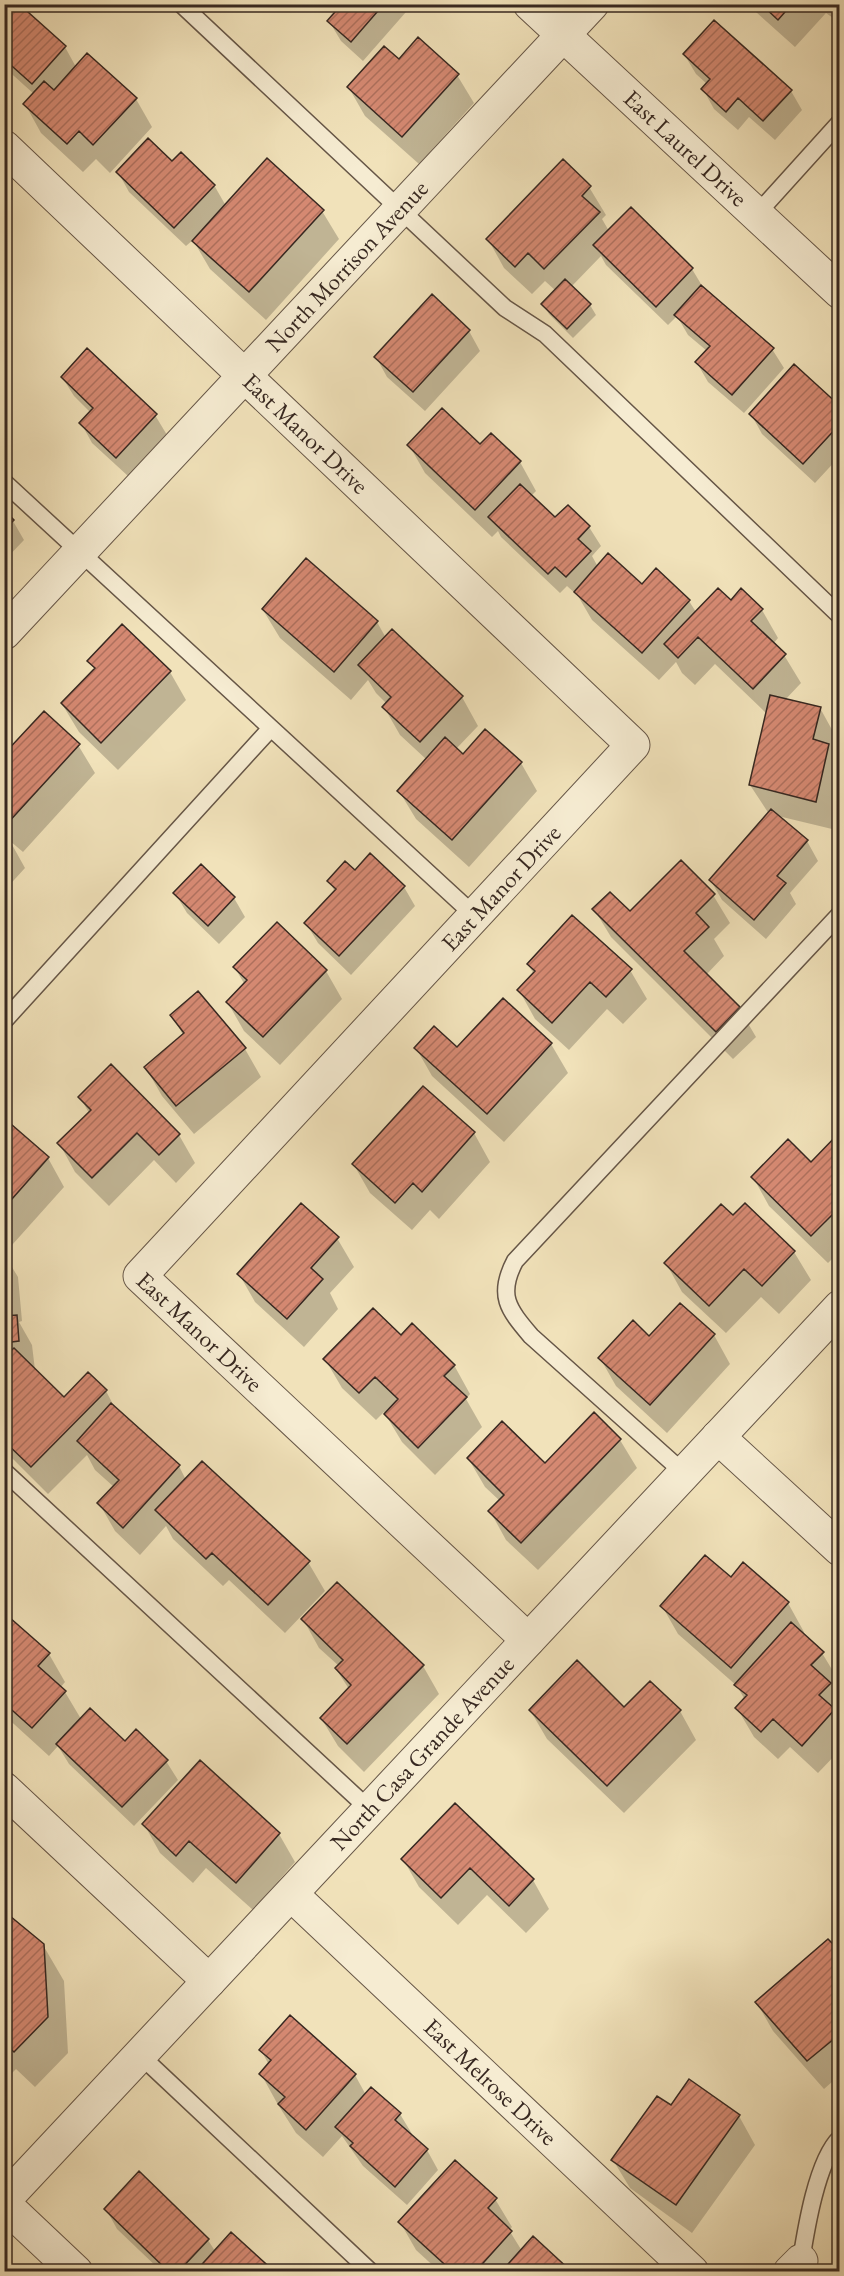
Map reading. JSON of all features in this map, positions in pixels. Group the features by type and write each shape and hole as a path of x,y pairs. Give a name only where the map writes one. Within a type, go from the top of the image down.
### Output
{"street":[{"name":"East Laurel Drive","path":"530,4 840,292"},
{"name":"North Morrison Avenue","path":"4,633 247,376 592,4"},
{"name":"East Manor Drive","path":"4,147 633,745 140,1276 528,1640"},
{"name":"North Casa Grande Avenue","path":"4,2202 840,1306"},
{"path":"718,1437 840,1549"},
{"path":"4,1789 209,1981"},
{"name":"East Melrose Drive","path":"291,1894 692,2271"},
{"path":"4,2202 76,2271"}],"lane":[{"path":"181,4 505,308 545,334 840,615"},
{"path":"756,215 840,122"},
{"path":"4,482 475,916"},
{"path":"4,1021 271,728"},
{"path":"684,1473 531,1336 515,1317 506,1296 507,1278 515,1261 840,914"},
{"path":"4,1471 370,1810"},
{"path":"140,2055 371,2271"},
{"path":"796,2266 810,2209 831,2146 840,2138"}],"building":[{"path":"4,4 19,4 66,46 32,84 4,59"},
{"path":"342,4 384,4 351,42 327,21"},
{"path":"761,4 792,4 778,20"},
{"path":"714,20 792,90 763,121 738,98 726,112 701,89 710,79 683,54"},
{"path":"418,37 459,74 402,137 347,87 384,46 399,59"},
{"path":"87,53 137,98 93,145 79,131 67,144 23,104 44,81 54,90"},
{"path":"148,138 172,161 181,152 215,185 174,228 116,172"},
{"path":"267,158 324,210 249,292 192,241"},
{"path":"563,159 591,186 582,196 600,212 544,269 528,253 515,267 486,239"},
{"path":"631,207 693,268 656,307 593,245"},
{"path":"565,279 591,304 567,329 541,304"},
{"path":"701,285 774,348 732,395 695,362 710,346 674,315"},
{"path":"432,294 470,330 413,392 374,357"},
{"path":"87,348 157,414 116,458 79,423 93,408 61,377"},
{"path":"794,364 840,406 840,424 803,464 749,414"},
{"path":"442,408 480,444 491,433 521,461 475,510 407,445"},
{"path":"520,484 555,517 568,505 590,526 578,539 591,551 566,577 555,567 548,574 488,517"},
{"path":"4,510 14,520 4,530"},
{"path":"608,553 642,584 656,568 690,600 642,653 574,592"},
{"path":"306,558 378,621 334,672 262,609"},
{"path":"718,588 731,600 741,588 763,609 751,621 786,654 753,689 698,637 678,658 664,644"},
{"path":"122,624 171,671 101,743 61,703 95,668 87,661"},
{"path":"392,629 463,696 420,742 382,707 391,697 358,665"},
{"path":"770,695 821,707 813,739 829,744 816,802 749,785"},
{"path":"44,711 80,744 6,825 4,823 4,754"},
{"path":"485,729 522,762 452,840 397,791 445,737 463,754"},
{"path":"771,809 808,840 777,876 786,883 754,920 709,880"},
{"path":"370,853 405,886 339,956 304,923 336,889 327,881 345,861 355,870"},
{"path":"681,860 715,894 696,913 709,927 684,951 740,1007 716,1032 592,909 610,892 630,911"},
{"path":"201,864 235,897 208,926 173,893"},
{"path":"572,915 632,969 606,997 590,982 552,1023 517,990 535,971 527,964"},
{"path":"277,922 327,970 263,1037 226,1002 247,980 233,967"},
{"path":"198,991 246,1048 176,1106 144,1067 184,1033 170,1015"},
{"path":"503,998 552,1043 487,1114 414,1048 434,1026 457,1047"},
{"path":"111,1064 180,1134 159,1155 137,1133 92,1178 57,1143 91,1110 78,1097"},
{"path":"423,1086 475,1132 422,1192 413,1183 395,1203 352,1164"},
{"path":"4,1118 49,1157 4,1208"},
{"path":"838,1134 840,1207 811,1236 751,1177 788,1139 811,1162"},
{"path":"301,1203 339,1237 311,1268 323,1279 287,1319 237,1274"},
{"path":"745,1203 795,1251 762,1286 744,1269 709,1306 664,1263 721,1204 733,1215"},
{"path":"680,1303 715,1334 650,1405 598,1358 633,1320 649,1336"},
{"path":"373,1308 401,1335 412,1323 455,1365 444,1376 467,1397 418,1448 384,1414 398,1399 375,1377 359,1393 323,1359"},
{"path":"17,1315 19,1341 4,1343 4,1316"},
{"path":"14,1348 64,1397 88,1372 107,1390 31,1467 4,1441 4,1414 8,1411 4,1407 4,1357"},
{"path":"111,1403 180,1465 123,1528 97,1503 119,1480 77,1441"},
{"path":"594,1412 621,1439 521,1543 488,1511 504,1495 467,1458 502,1421 545,1463"},
{"path":"202,1461 310,1561 268,1605 212,1553 206,1559 155,1510"},
{"path":"705,1555 731,1577 743,1562 789,1602 731,1668 660,1606"},
{"path":"337,1582 424,1665 347,1744 320,1718 351,1685 335,1668 343,1660 301,1619"},
{"path":"9,1617 50,1653 38,1666 66,1691 32,1728 4,1703 4,1622"},
{"path":"791,1622 824,1652 811,1665 831,1683 819,1695 835,1709 802,1746 773,1719 761,1732 735,1708 747,1695 734,1685"},
{"path":"577,1660 624,1707 650,1681 681,1710 607,1786 529,1710"},
{"path":"90,1708 125,1741 136,1729 168,1760 122,1807 56,1744"},
{"path":"200,1760 280,1833 236,1883 189,1841 176,1856 142,1824"},
{"path":"455,1803 534,1879 509,1906 470,1868 441,1898 401,1859"},
{"path":"10,1916 44,1944 48,2017 14,2052 4,2043 4,1922"},
{"path":"828,1939 840,1951 840,2034 807,2061 755,2002"},
{"path":"290,2015 356,2074 306,2130 278,2104 285,2097 259,2074 271,2060 259,2050"},
{"path":"689,2079 740,2115 676,2205 611,2160 657,2096 671,2105"},
{"path":"371,2087 401,2113 395,2120 428,2149 395,2187 350,2146 353,2143 335,2127"},
{"path":"455,2160 497,2198 488,2208 512,2231 475,2272 453,2272 398,2222"},
{"path":"139,2171 209,2239 178,2272 169,2272 104,2209"},
{"path":"231,2232 275,2272 195,2272"},
{"path":"533,2236 572,2272 501,2272"}]}
